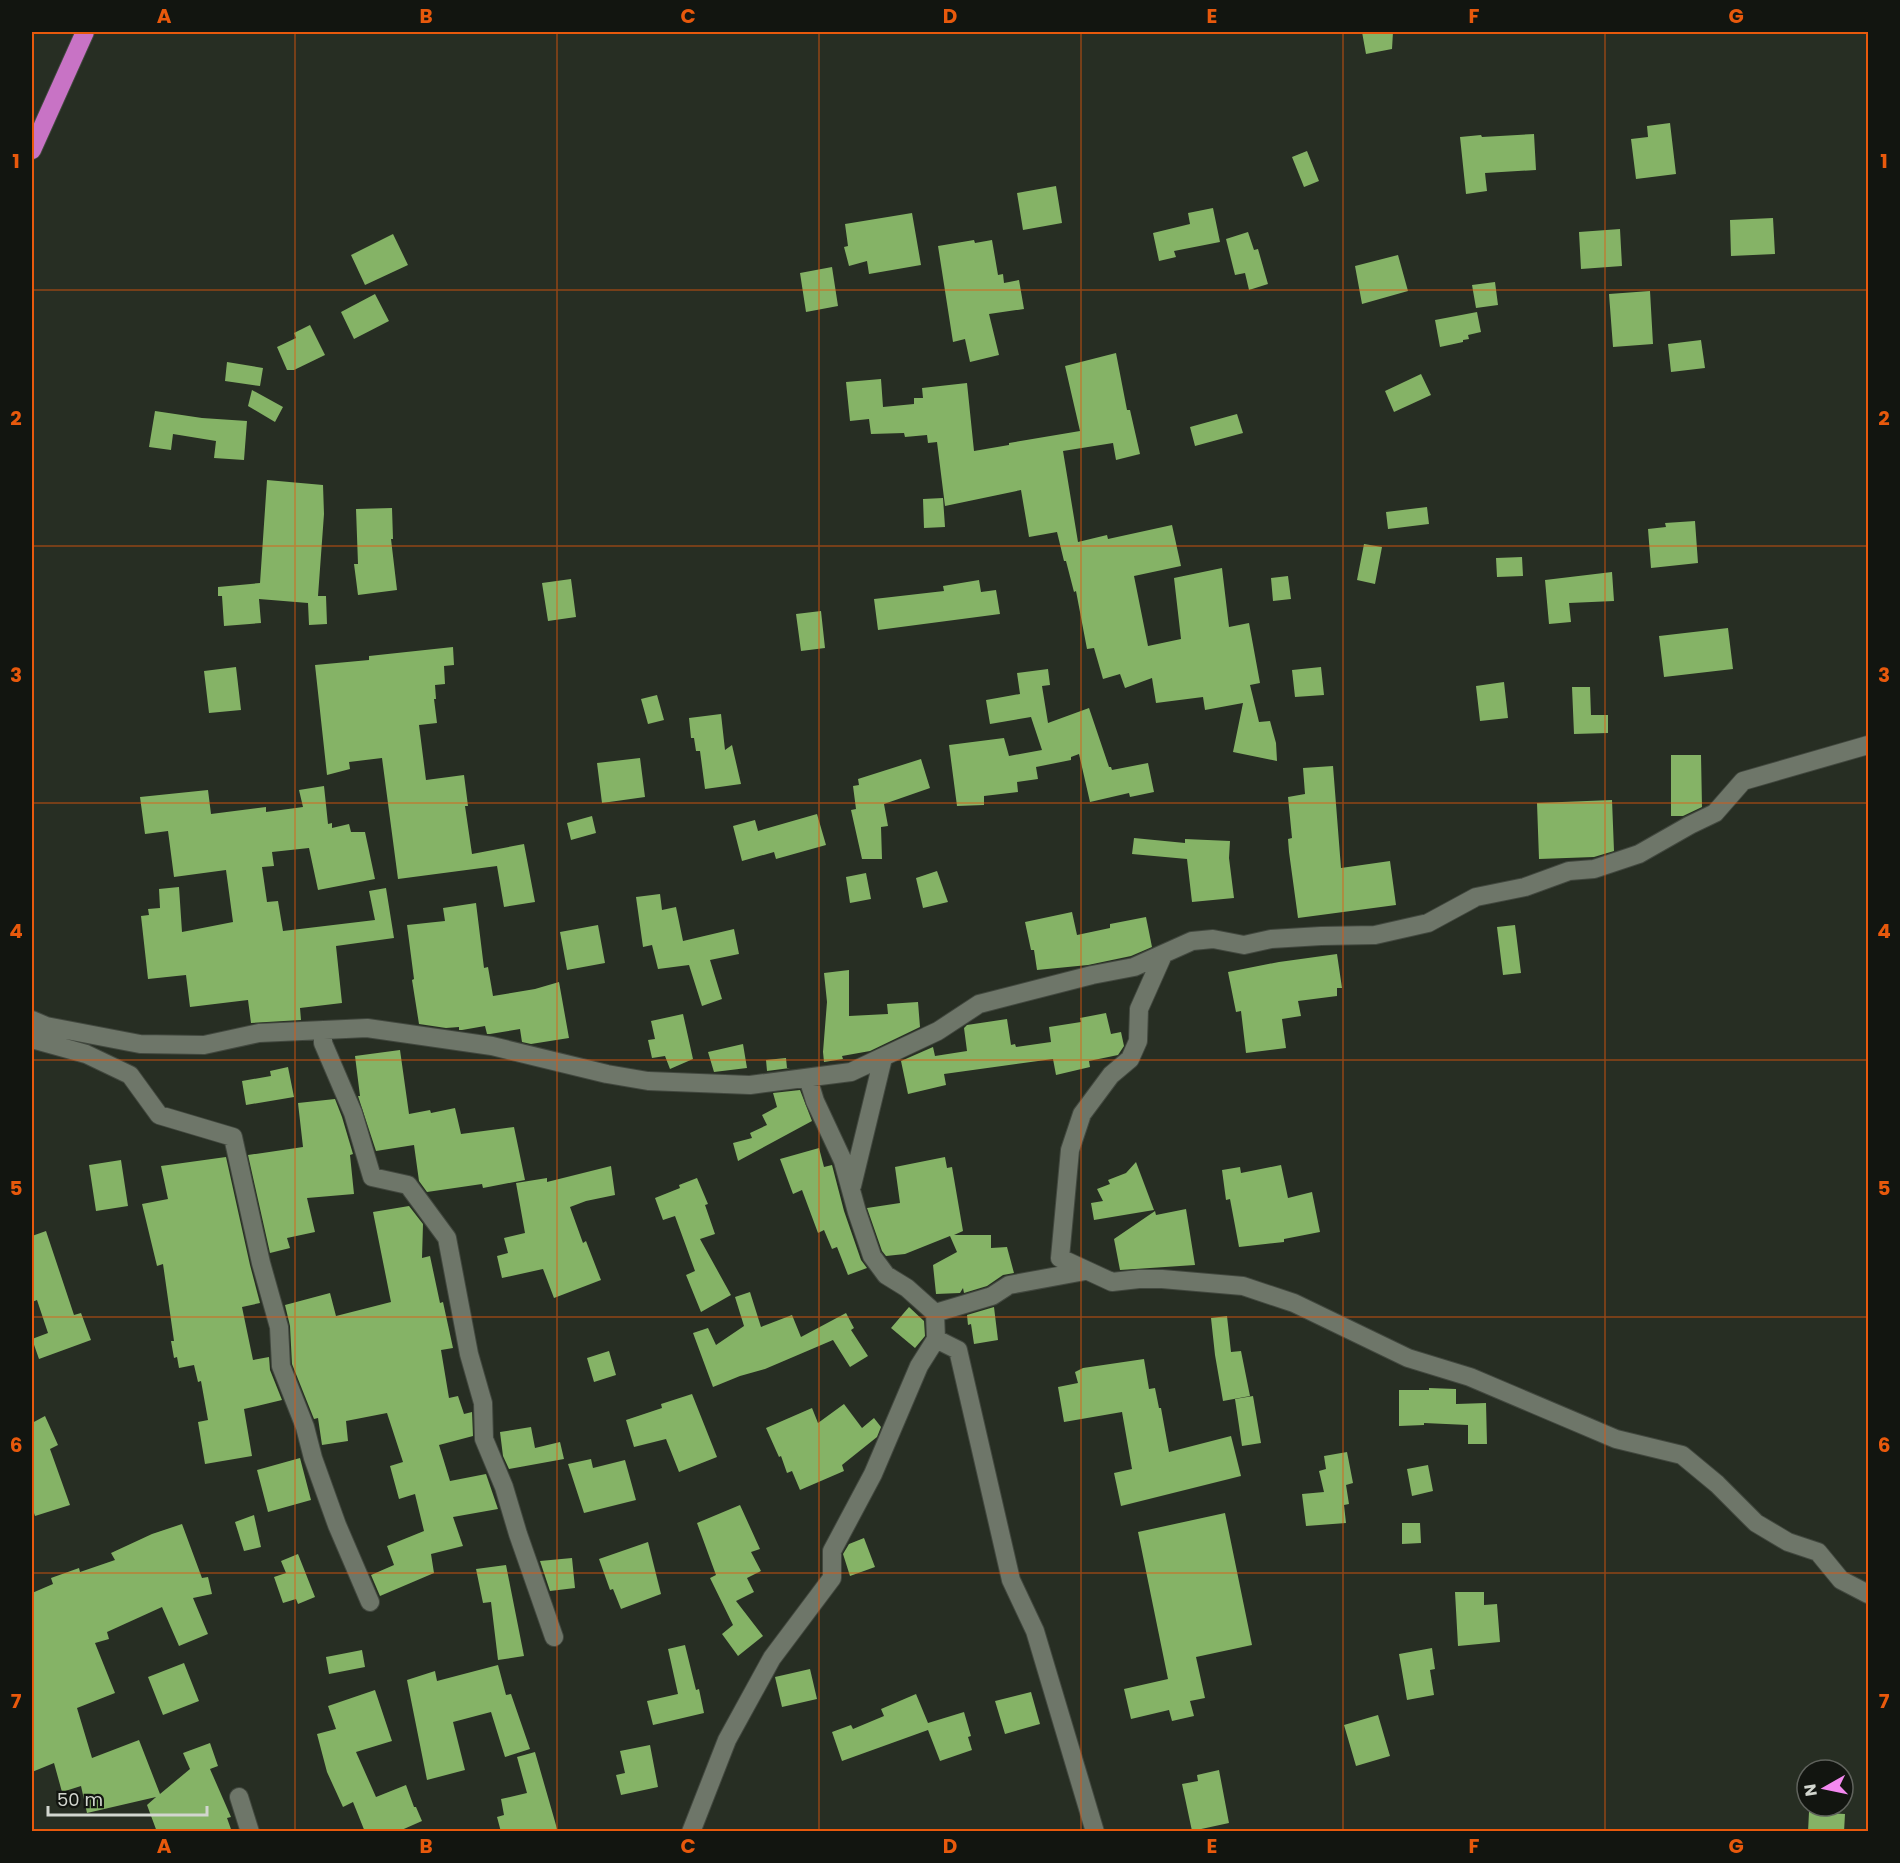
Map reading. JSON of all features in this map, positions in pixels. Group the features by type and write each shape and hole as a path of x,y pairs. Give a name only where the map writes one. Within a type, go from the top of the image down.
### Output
{"highway":[{"path":"32,150 85,32"}],"street":[{"path":"32,1020 46,1026 140,1044 204,1045 259,1033 367,1028 492,1046 607,1074 648,1081 750,1085 851,1072 938,1031 979,1004 1092,975 1134,967 1192,941 1214,939 1244,945 1271,939 1375,935 1428,923 1476,897 1525,887 1569,871 1594,869 1639,854 1715,813 1743,781 1869,745"},
{"path":"1060,1258 1070,1150 1082,1114 1111,1075 1130,1059 1138,1041 1139,1009 1163,955"},
{"path":"323,1030 323,1043 353,1113 372,1177 408,1185 447,1238 469,1354 483,1403 484,1439 504,1487 554,1637"},
{"path":"32,1039 87,1054 129,1076 159,1115 233,1137 261,1263 279,1327 281,1366 305,1427 313,1458 337,1525 370,1602"},
{"path":"852,1188 883,1058"},
{"path":"691,1832 727,1740 767,1668 832,1578 832,1551 873,1474 919,1366 936,1340 935,1313 907,1288 886,1275 872,1256 843,1161 815,1101 808,1078"},
{"path":"1060,1258 1112,1282 1162,1278 1243,1286 1293,1303 1408,1358 1470,1377 1616,1439 1682,1455 1717,1484 1756,1523 1788,1542 1818,1552 1840,1580 1869,1594"},
{"path":"935,1313 992,1296 1060,1258"},
{"path":"1009,1285 1085,1271"},
{"path":"936,1340 958,1350 1011,1580 1035,1630 1095,1832"},
{"path":"239,1797 250,1832"}],"building":[{"path":"1362,32 1393,32 1392,49 1366,54"},
{"path":"1670,123 1676,174 1636,179 1631,139 1648,137 1647,126"},
{"path":"1534,134 1536,170 1485,173 1487,191 1466,194 1460,137"},
{"path":"1307,151 1319,181 1304,187 1292,157"},
{"path":"1056,186 1062,223 1023,230 1017,193"},
{"path":"1213,208 1220,242 1174,251 1176,257 1159,261 1153,233 1190,224 1188,213"},
{"path":"912,213 921,265 869,274 867,261 849,266 844,247 848,246 845,224"},
{"path":"1773,218 1775,254 1731,256 1730,220"},
{"path":"1620,229 1622,266 1581,269 1579,232"},
{"path":"1248,232 1254,250 1258,249 1268,284 1249,290 1245,273 1235,275 1226,239"},
{"path":"393,234 408,265 365,285 351,255"},
{"path":"974,240 975,243 992,240 998,275 1003,274 1004,283 1019,280 1024,309 989,314 999,355 970,362 965,339 953,342 938,246"},
{"path":"1398,255 1408,291 1362,304 1355,266"},
{"path":"832,267 838,306 806,312 800,273"},
{"path":"1495,282 1498,305 1476,308 1472,285"},
{"path":"1650,291 1653,344 1613,347 1609,294"},
{"path":"375,294 389,321 354,339 341,312"},
{"path":"1477,312 1481,332 1468,335 1469,339 1463,342 1440,347 1435,320"},
{"path":"310,325 325,355 294,370 287,370 277,347 296,338 294,333"},
{"path":"1701,340 1705,368 1671,372 1668,344"},
{"path":"1116,353 1127,410 1130,410 1140,454 1116,460 1113,443 1063,451 1078,542 1107,535 1108,539 1172,525 1181,566 1134,576 1148,646 1181,639 1174,578 1222,568 1229,627 1249,623 1260,683 1250,685 1259,722 1270,721 1276,743 1277,761 1233,752 1243,703 1205,710 1203,697 1156,703 1152,678 1125,688 1120,674 1103,679 1094,648 1087,649 1076,591 1074,592 1057,532 1029,537 1021,490 945,506 937,442 928,443 927,435 905,437 904,433 871,434 869,419 850,421 846,382 881,379 883,407 914,404 914,398 923,398 922,388 967,383 974,451 1080,431 1065,366"},
{"path":"227,362 263,368 260,386 225,381"},
{"path":"1421,374 1431,395 1394,412 1385,391"},
{"path":"252,390 283,407 275,422 248,406"},
{"path":"155,411 202,418 247,421 244,460 214,458 216,441 173,434 171,450 149,447"},
{"path":"1237,414 1243,433 1195,446 1190,427"},
{"path":"267,480 323,485 324,514 318,596 326,596 327,624 309,625 308,603 259,599 261,623 224,626 222,596 218,596 218,587 260,583"},
{"path":"943,498 945,527 924,528 923,499"},
{"path":"1427,507 1429,524 1388,529 1386,512"},
{"path":"392,508 393,539 391,539 397,590 358,595 354,564 358,564 356,509"},
{"path":"1695,521 1698,563 1651,568 1648,529 1666,527 1665,523"},
{"path":"1364,544 1382,547 1375,584 1357,580"},
{"path":"1522,557 1523,576 1497,577 1496,558"},
{"path":"1612,572 1614,601 1569,603 1571,622 1549,624 1545,580"},
{"path":"1288,576 1291,599 1273,601 1271,578"},
{"path":"571,579 576,617 548,621 542,583"},
{"path":"979,580 981,592 996,590 1000,614 878,630 874,599 944,591 943,586"},
{"path":"821,611 825,648 801,651 796,614"},
{"path":"1728,628 1733,669 1664,677 1659,636"},
{"path":"453,647 454,665 444,666 445,684 435,685 437,723 419,725 426,780 464,775 468,806 465,806 472,854 524,844 535,902 504,907 497,866 398,879 382,758 349,762 350,769 327,775 315,665 369,660 369,656"},
{"path":"236,667 241,710 209,713 204,671"},
{"path":"1321,667 1324,695 1295,697 1292,670"},
{"path":"1048,669 1050,685 1042,686 1048,723 1089,708 1109,767 1112,770 1148,763 1154,792 1130,797 1129,793 1090,802 1079,754 1071,757 1071,760 1036,767 1038,779 1017,782 1018,792 984,796 984,805 957,806 949,745 1004,738 1009,756 1042,750 1031,717 990,724 986,700 1020,694 1017,673"},
{"path":"1504,682 1508,718 1480,721 1476,686"},
{"path":"1572,687 1590,687 1591,715 1608,715 1608,733 1574,734"},
{"path":"657,695 664,720 648,724 641,699"},
{"path":"721,714 725,750 732,745 741,784 705,789 700,751 696,751 694,738 691,738 689,718"},
{"path":"1671,755 1701,755 1702,807 1683,816 1671,816"},
{"path":"640,758 645,797 602,803 597,763"},
{"path":"921,759 930,788 884,804 888,826 881,827 882,859 862,859 851,810 856,809 853,786 859,785 858,779"},
{"path":"1333,766 1341,868 1390,861 1396,905 1298,918 1289,852 1288,839 1292,838 1288,797 1305,794 1303,768"},
{"path":"324,786 328,824 332,823 332,828 349,824 351,832 365,832 375,879 318,890 309,848 272,852 274,866 262,867 267,902 278,901 283,931 375,920 369,891 386,888 394,938 336,946 342,1003 300,1008 301,1020 251,1023 248,1000 190,1007 186,975 148,979 141,916 149,915 148,909 160,908 159,889 179,887 182,932 233,922 226,870 174,877 168,831 145,834 140,797 208,790 211,814 266,807 266,812 303,807 299,790"},
{"path":"1612,800 1614,851 1594,857 1539,859 1537,803"},
{"path":"817,814 826,845 776,859 774,852 742,861 733,826 755,820 758,831"},
{"path":"592,816 596,833 571,840 567,823"},
{"path":"1134,838 1185,843 1185,839 1230,841 1229,858 1234,898 1192,902 1187,859 1132,854"},
{"path":"937,871 948,902 923,908 916,878"},
{"path":"866,873 871,899 850,903 846,877"},
{"path":"660,894 662,910 676,907 683,941 734,929 739,954 710,960 722,999 702,1006 689,965 658,969 652,945 643,947 636,897"},
{"path":"476,903 484,968 488,967 493,996 535,989 559,982 569,1038 531,1044 522,1042 520,1029 487,1034 485,1026 459,1030 459,1027 446,1028 419,1024 407,925 445,921 443,908"},
{"path":"1072,912 1077,935 1110,928 1110,924 1146,917 1152,947 1131,956 1088,965 1037,970 1034,950 1031,950 1025,922"},
{"path":"598,925 605,963 567,970 560,932"},
{"path":"1515,925 1521,973 1503,975 1497,927"},
{"path":"1337,954 1342,988 1337,988 1337,996 1298,1001 1301,1016 1282,1019 1286,1048 1246,1053 1241,1011 1236,1012 1228,972"},
{"path":"849,970 849,1016 888,1014 887,1004 918,1002 920,1027 870,1051 824,1062 827,1002 824,973"},
{"path":"1106,1013 1111,1034 1121,1032 1124,1046 1118,1055 1089,1061 1090,1067 1056,1075 1053,1059 944,1074 946,1085 908,1094 901,1061 933,1047 935,1056 967,1051 964,1028 967,1025 1007,1019 1011,1045 1015,1044 1016,1047 1051,1042 1049,1027 1081,1022 1080,1018"},
{"path":"683,1014 693,1059 670,1069 665,1056 652,1058 648,1040 655,1039 651,1021"},
{"path":"743,1044 747,1068 714,1072 708,1052"},
{"path":"400,1050 409,1114 430,1110 431,1113 455,1108 461,1134 514,1127 525,1180 483,1188 482,1184 427,1192 419,1181 414,1145 376,1151 358,1096 360,1096 355,1056"},
{"path":"786,1058 787,1068 790,1068 767,1071 766,1060"},
{"path":"288,1067 294,1097 246,1105 242,1081 271,1076 270,1071"},
{"path":"800,1090 812,1121 738,1161 733,1143 752,1138 750,1133 767,1125 762,1115 777,1107 773,1093"},
{"path":"335,1099 353,1154 350,1155 354,1194 307,1198 315,1232 287,1238 290,1248 270,1253 248,1155 303,1147 298,1103"},
{"path":"819,1148 824,1167 832,1165 844,1211 861,1260 867,1268 848,1275 837,1247 832,1249 824,1230 818,1233 802,1190 793,1194 780,1159"},
{"path":"226,1157 260,1303 242,1307 253,1360 269,1357 270,1370 282,1400 244,1409 252,1456 205,1464 198,1422 208,1420 201,1381 198,1382 194,1365 179,1368 177,1357 174,1358 171,1341 174,1341 163,1264 157,1266 142,1204 168,1199 161,1166"},
{"path":"945,1157 947,1168 952,1167 963,1231 954,1235 991,1235 991,1248 1007,1247 1014,1273 1003,1275 987,1286 964,1293 963,1288 960,1293 936,1294 933,1265 957,1252 950,1236 905,1254 886,1256 882,1251 867,1208 900,1203 895,1167"},
{"path":"121,1160 128,1206 96,1211 89,1165"},
{"path":"1136,1162 1154,1210 1094,1220 1091,1203 1103,1201 1097,1189 1110,1184 1108,1180 1126,1173"},
{"path":"1281,1165 1288,1198 1312,1192 1320,1232 1284,1239 1284,1242 1239,1247 1230,1199 1226,1200 1222,1170 1240,1167 1241,1173"},
{"path":"611,1166 615,1195 570,1207 583,1243 586,1241 601,1280 554,1298 543,1269 502,1278 497,1256 508,1253 504,1238 525,1233 516,1183 547,1178 547,1182"},
{"path":"697,1178 708,1204 705,1205 715,1234 700,1239 731,1295 701,1312 686,1275 695,1271 675,1216 663,1220 655,1198"},
{"path":"409,1206 423,1224 422,1258 430,1256 453,1348 441,1350 449,1398 458,1396 464,1414 472,1412 473,1436 439,1445 450,1481 486,1474 498,1509 453,1517 463,1546 431,1554 434,1573 380,1596 371,1575 394,1565 387,1546 424,1531 415,1494 399,1499 390,1466 403,1462 387,1413 346,1421 348,1441 322,1445 318,1418 314,1419 292,1364 290,1326 285,1305 330,1293 336,1316 391,1302 373,1212"},
{"path":"1186,1209 1195,1265 1120,1270 1114,1239 1155,1211 1156,1215"},
{"path":"46,1231 74,1315 81,1313 91,1340 39,1359 32,1339 48,1333 37,1300 32,1302 32,1236"},
{"path":"750,1292 761,1327 792,1315 801,1337 846,1313 854,1328 851,1330 868,1356 850,1367 833,1340 765,1369 713,1387 693,1333 708,1328 716,1345 744,1326 735,1297"},
{"path":"909,1307 924,1321 925,1336 915,1348 891,1328"},
{"path":"994,1307 998,1340 974,1344 967,1315"},
{"path":"1227,1316 1231,1352 1241,1351 1250,1396 1223,1401 1211,1318"},
{"path":"609,1351 616,1375 594,1382 587,1358"},
{"path":"1144,1359 1149,1389 1155,1388 1159,1408 1161,1408 1169,1452 1231,1436 1241,1476 1121,1506 1114,1473 1132,1469 1122,1412 1064,1422 1058,1387 1078,1383 1075,1372 1083,1368"},
{"path":"1429,1388 1456,1389 1456,1404 1486,1403 1487,1444 1468,1444 1468,1425 1424,1423 1424,1425 1399,1426 1399,1390 1429,1390"},
{"path":"692,1394 717,1457 679,1472 666,1439 634,1447 626,1420 662,1408 661,1404"},
{"path":"1253,1396 1261,1443 1242,1446 1235,1399"},
{"path":"844,1404 862,1428 874,1418 881,1427 877,1437 842,1465 844,1471 800,1490 792,1471 787,1473 766,1428 812,1408 818,1423"},
{"path":"45,1416 58,1445 50,1449 70,1505 35,1516 32,1507 32,1423"},
{"path":"531,1427 535,1448 560,1442 564,1459 509,1469 503,1456 500,1432"},
{"path":"1347,1452 1353,1483 1346,1485 1349,1504 1344,1505 1346,1523 1306,1526 1302,1494 1324,1492 1319,1471 1326,1469 1324,1456"},
{"path":"300,1458 311,1500 268,1512 257,1470"},
{"path":"591,1459 593,1468 625,1460 636,1500 584,1513 568,1464"},
{"path":"1428,1465 1433,1491 1412,1496 1407,1469"},
{"path":"740,1505 760,1549 751,1552 761,1571 747,1578 754,1592 736,1601 763,1636 738,1656 722,1634 733,1625 710,1578 716,1575 697,1523"},
{"path":"1225,1513 1252,1645 1196,1657 1205,1698 1190,1701 1194,1716 1172,1721 1169,1710 1131,1719 1124,1689 1168,1679 1138,1532"},
{"path":"254,1515 261,1547 244,1551 235,1522"},
{"path":"1402,1523 1420,1523 1421,1543 1402,1544"},
{"path":"182,1524 202,1578 208,1577 212,1594 193,1598 208,1634 179,1646 162,1607 107,1632 109,1639 95,1643 115,1693 77,1708 92,1758 139,1740 160,1794 190,1769 183,1753 210,1743 218,1766 210,1769 231,1817 227,1818 232,1832 157,1832 147,1805 156,1797 87,1813 81,1786 62,1792 54,1763 32,1772 32,1593 53,1584 51,1578 79,1568 80,1572 115,1560 111,1553 152,1534"},
{"path":"864,1538 875,1567 850,1576 843,1554 849,1544"},
{"path":"648,1542 661,1594 621,1609 613,1589 610,1590 599,1559"},
{"path":"298,1554 315,1597 298,1604 296,1599 283,1603 274,1577 286,1573 281,1561"},
{"path":"572,1558 575,1588 550,1591 540,1561"},
{"path":"506,1565 524,1656 498,1660 491,1602 483,1603 476,1569"},
{"path":"1455,1592 1484,1592 1484,1605 1497,1604 1500,1642 1458,1646"},
{"path":"685,1645 704,1713 653,1725 647,1701 678,1694 668,1649"},
{"path":"1432,1648 1435,1669 1430,1670 1434,1695 1407,1700 1399,1654"},
{"path":"362,1650 365,1667 329,1674 326,1657"},
{"path":"184,1663 199,1701 163,1715 148,1677"},
{"path":"498,1665 506,1695 511,1694 530,1749 505,1757 491,1712 453,1722 465,1770 427,1780 407,1680 435,1671 437,1681"},
{"path":"810,1669 817,1699 782,1707 775,1677"},
{"path":"375,1690 392,1741 356,1752 376,1797 406,1785 422,1821 397,1832 365,1832 353,1802 343,1807 327,1772 317,1734 336,1729 328,1706"},
{"path":"1031,1692 1040,1724 1005,1734 995,1701"},
{"path":"916,1694 928,1723 964,1712 971,1736 968,1737 972,1750 940,1761 928,1730 842,1761 832,1732 851,1725 853,1729 884,1716 881,1709"},
{"path":"1378,1715 1390,1756 1356,1766 1344,1725"},
{"path":"650,1745 658,1787 621,1795 616,1775 625,1773 620,1751"},
{"path":"535,1752 558,1832 501,1832 497,1817 504,1815 501,1799 527,1793 517,1757"},
{"path":"1219,1770 1229,1823 1192,1831 1182,1784 1198,1781 1197,1775"},
{"path":"1809,1818 1845,1818 1844,1832 1808,1832"}]}
